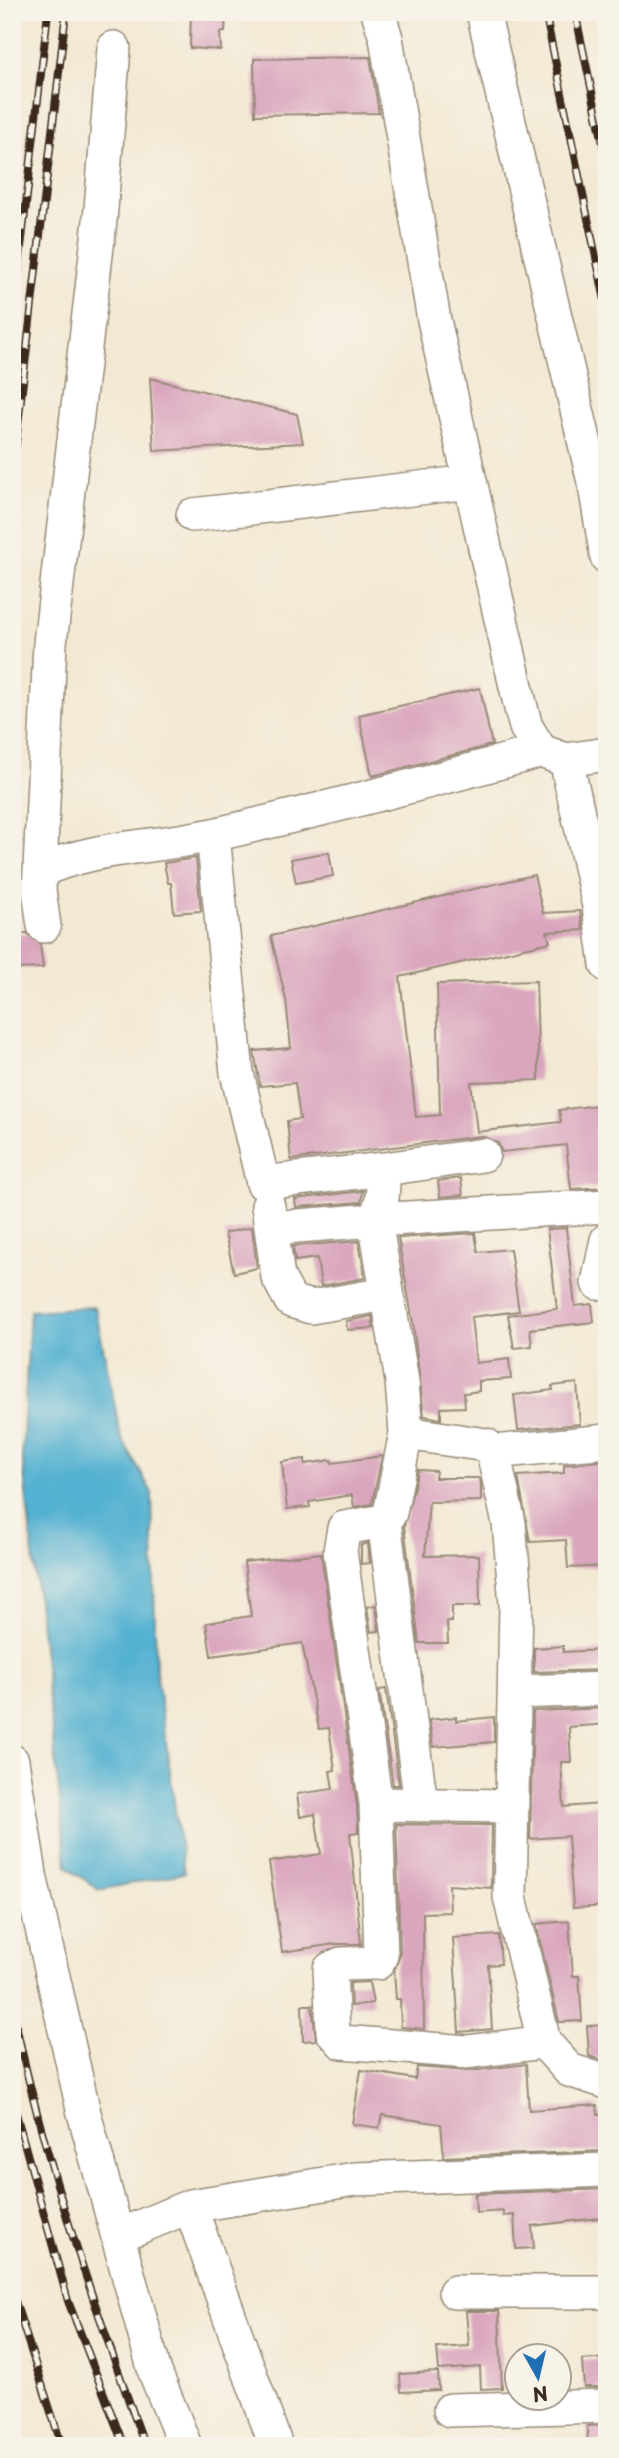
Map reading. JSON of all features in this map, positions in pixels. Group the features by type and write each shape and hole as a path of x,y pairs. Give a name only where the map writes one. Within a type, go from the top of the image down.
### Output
{"street":[{"path":"378,12 386,38 434,320 520,704 526,727 553,756 599,905 607,965"},
{"path":"484,12 595,486 607,557"},
{"path":"44,926 31,884 50,643 100,220 114,48"},
{"path":"193,515 470,482"},
{"path":"31,884 68,858 213,835 553,756 607,754"},
{"path":"213,835 237,1073 263,1183 278,1277 291,1301 312,1307 386,1294"},
{"path":"263,1183 483,1155"},
{"path":"384,1168 382,1200 375,1220 402,1381 406,1433 390,1513 384,1521 344,1528 340,1551 376,1804 381,1956 377,1964 341,1964 330,1969 334,2032 342,2042 467,2052 544,2042"},
{"path":"272,1228 607,1206"},
{"path":"598,1283 607,1240"},
{"path":"406,1433 486,1445 493,1452 510,1536 516,1604 510,1897 535,2015 544,2042 569,2070 607,2082"},
{"path":"493,1452 607,1441"},
{"path":"384,1521 421,1805"},
{"path":"516,1692 607,1689"},
{"path":"12,1760 34,1893 84,2113 155,2372 185,2446"},
{"path":"376,1804 510,1806"},
{"path":"118,2236 190,2206 355,2179 607,2170"},
{"path":"190,2206 276,2446"},
{"path":"455,2292 607,2292"},
{"path":"450,2410 607,2406"}],"water":[{"path":"95,1307 121,1437 152,1493 156,1671 184,1873 99,1890 67,1866 22,1455 30,1311"}],"building":[{"path":"191,12 226,12 225,32 220,32 221,50 190,48"},
{"path":"370,57 379,113 255,115 254,59"},
{"path":"150,378 297,414 303,443 154,451"},
{"path":"480,688 492,745 372,776 359,715"},
{"path":"329,852 333,876 296,883 291,859"},
{"path":"196,858 201,911 174,913 171,883 168,883 164,863"},
{"path":"534,875 543,913 580,911 583,930 547,932 550,942 400,977 416,1117 440,1115 437,984 536,981 539,1080 471,1082 477,1132 561,1122 559,1110 605,1104 607,1187 571,1189 566,1145 502,1152 498,1143 481,1136 291,1160 287,1121 300,1119 295,1083 260,1086 254,1051 291,1048 286,1000 271,936"},
{"path":"27,933 40,944 43,968 12,969 12,934"},
{"path":"461,1178 463,1195 440,1197 438,1181"},
{"path":"363,1191 361,1202 296,1207 295,1199"},
{"path":"252,1227 257,1268 234,1273 225,1233"},
{"path":"566,1228 575,1306 592,1304 594,1322 530,1329 532,1346 514,1348 508,1315 557,1309 547,1229"},
{"path":"475,1233 478,1252 510,1249 519,1311 471,1317 476,1363 509,1359 511,1379 479,1381 479,1391 464,1393 465,1407 441,1408 441,1419 424,1416 413,1323 398,1238"},
{"path":"359,1241 365,1278 321,1286 317,1258 295,1261 293,1246"},
{"path":"372,1316 374,1328 347,1330 346,1321"},
{"path":"577,1383 580,1424 518,1430 514,1395 553,1390 552,1386"},
{"path":"382,1456 372,1504 354,1507 352,1495 309,1502 310,1507 287,1509 282,1462 305,1459 305,1464 331,1460 332,1463"},
{"path":"607,1460 607,1566 568,1568 566,1540 530,1542 518,1476 564,1473 564,1465"},
{"path":"418,1470 436,1471 435,1478 479,1478 481,1484 481,1501 429,1502 425,1556 479,1555 480,1606 452,1606 452,1622 447,1622 448,1643 419,1643 404,1526"},
{"path":"368,1543 370,1563 361,1564 361,1545"},
{"path":"321,1553 357,1806 358,1832 350,1833 361,1944 335,1944 282,1952 269,1862 321,1854 315,1814 300,1817 297,1794 333,1789 330,1771 335,1770 329,1728 319,1729 302,1643 211,1656 206,1623 251,1616 244,1562"},
{"path":"376,1605 379,1631 371,1632 367,1607"},
{"path":"563,1646 563,1652 607,1652 607,1670 534,1672 534,1648"},
{"path":"386,1689 399,1785 393,1785 379,1690"},
{"path":"607,1708 607,1724 569,1727 571,1762 561,1762 564,1807 600,1804 603,1845 607,1845 607,1906 573,1908 568,1836 530,1839 533,1711"},
{"path":"456,1717 456,1721 494,1717 494,1742 433,1747 429,1720"},
{"path":"396,1824 492,1825 491,1888 449,1885 450,1912 423,1913 424,2029 401,2027 400,1999 396,1999 394,1971 400,1955"},
{"path":"569,1921 573,1976 579,1976 582,2021 559,2022 536,1924"},
{"path":"499,1935 501,1964 488,1965 492,2029 459,2032 453,1938"},
{"path":"369,1982 373,2003 351,2006 350,1983"},
{"path":"302,2005 312,2005 316,2040 303,2041"},
{"path":"606,2025 607,2062 589,2056 587,2026"},
{"path":"526,2064 529,2110 597,2105 598,2114 607,2114 607,2151 444,2157 441,2124 382,2115 379,2128 352,2124 361,2070 415,2079 417,2067 469,2071"},
{"path":"607,2189 607,2217 532,2226 534,2248 516,2249 514,2215 503,2216 503,2211 476,2213 475,2194"},
{"path":"466,2311 499,2311 502,2388 481,2389 480,2367 439,2370 437,2348 469,2346"},
{"path":"607,2358 607,2387 584,2387 582,2360"},
{"path":"438,2372 439,2390 401,2392 400,2374"},
{"path":"607,2425 607,2442 588,2444 587,2426"}],"railway":[{"path":"12,326 48,12"},
{"path":"12,476 66,12"},
{"path":"545,12 607,310"},
{"path":"575,12 607,162"},
{"path":"604,12 607,23"},
{"path":"12,2005 38,2117 70,2228 145,2446"},
{"path":"12,2099 68,2301 124,2446"},
{"path":"12,2292 62,2446"}]}
